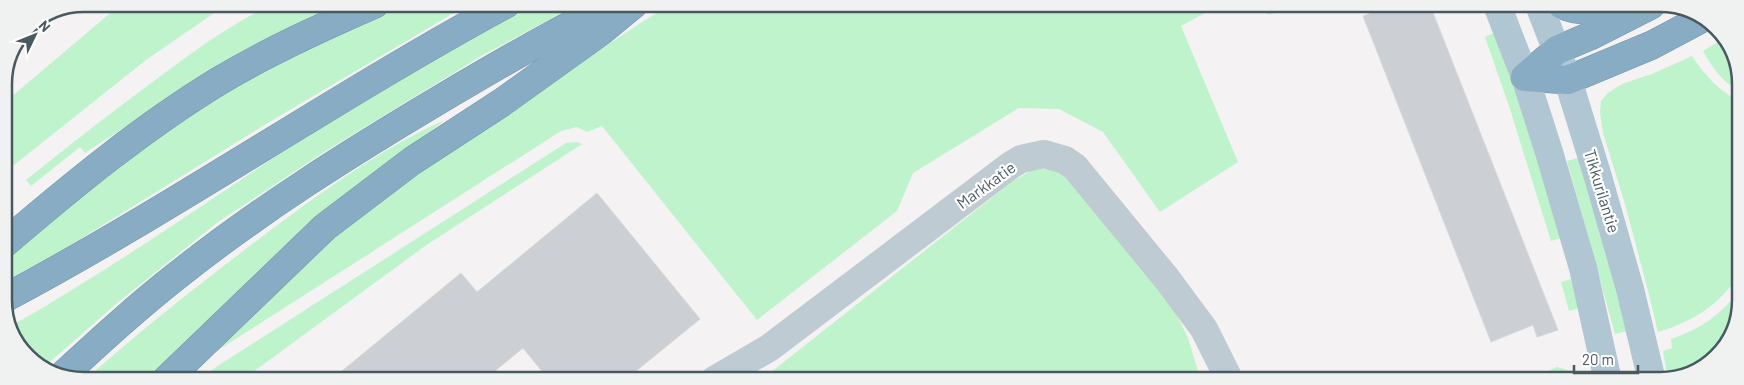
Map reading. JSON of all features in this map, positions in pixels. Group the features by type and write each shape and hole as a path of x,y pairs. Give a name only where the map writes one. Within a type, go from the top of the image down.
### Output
{"highway":[{"path":"12,237 59,197 142,132 219,81 287,44 357,12"},
{"path":"12,294 67,265 334,104 492,12"},
{"path":"68,371 114,328 179,273 303,184 466,84 595,12"},
{"path":"174,372 325,227 412,161 501,103 600,32 624,12"},
{"path":"1525,77 1556,50 1590,36 1638,12"},
{"path":"1525,77 1568,80 1652,45 1695,22"}],"main road":[{"path":"1501,12 1525,77 1583,268 1606,372"},
{"name":"Tikkurilantie","path":"1542,12 1568,80 1630,289 1650,372"}],"street":[{"name":"Markkatie","path":"728,372 768,348 1011,165 1022,159 1044,154 1065,160 1084,176 1167,279 1204,329 1226,372"}],"green space":[{"path":"112,12 216,12 146,60 13,166 13,95"},
{"path":"257,12 328,12 191,84 85,153 80,147 31,186 26,180 148,85 231,27"},
{"path":"381,12 455,12 266,124 56,254 12,277 12,246 204,100"},
{"path":"520,12 563,12 483,55 324,152 218,222 116,304 49,363 27,344 16,323 142,246 376,92"},
{"path":"658,12 1207,12 1181,26 1238,162 1160,212 1103,132 1059,109 1019,108 913,173 897,211 757,320 602,126 587,132 577,127 561,131 209,356 350,222 483,126"},
{"path":"1265,12 1278,12 1268,15"},
{"path":"1494,33 1523,113 1561,238 1551,241 1509,106 1485,37"},
{"path":"1718,42 1728,61 1732,86 1718,74 1703,51"},
{"path":"1692,56 1712,82 1732,97 1732,284 1723,295 1704,311 1682,323 1658,332 1625,204 1603,133 1600,112 1601,101 1608,93 1622,84 1652,74"},
{"path":"445,120 364,182 162,372 94,372 172,306 306,204 374,158 421,131"},
{"path":"576,142 582,144 425,246 253,372 210,372 216,367 566,143"},
{"path":"1581,157 1628,331 1615,334 1567,161"},
{"path":"1052,168 1069,177 1172,305 1188,338 1198,372 771,372 1013,181 1032,170"},
{"path":"1571,279 1579,308 1569,311 1561,282"},
{"path":"1732,300 1726,328 1717,344 1700,360 1687,367 1667,372 1663,351 1672,348 1671,339 1709,321"},
{"path":"1557,367 1571,372 1546,372"}],"building":[{"path":"1373,12 1433,12 1558,330 1537,337 1533,325 1491,342 1363,16"},
{"path":"597,193 700,319 635,372 542,372 523,348 494,372 341,372 461,273 477,292"}]}
